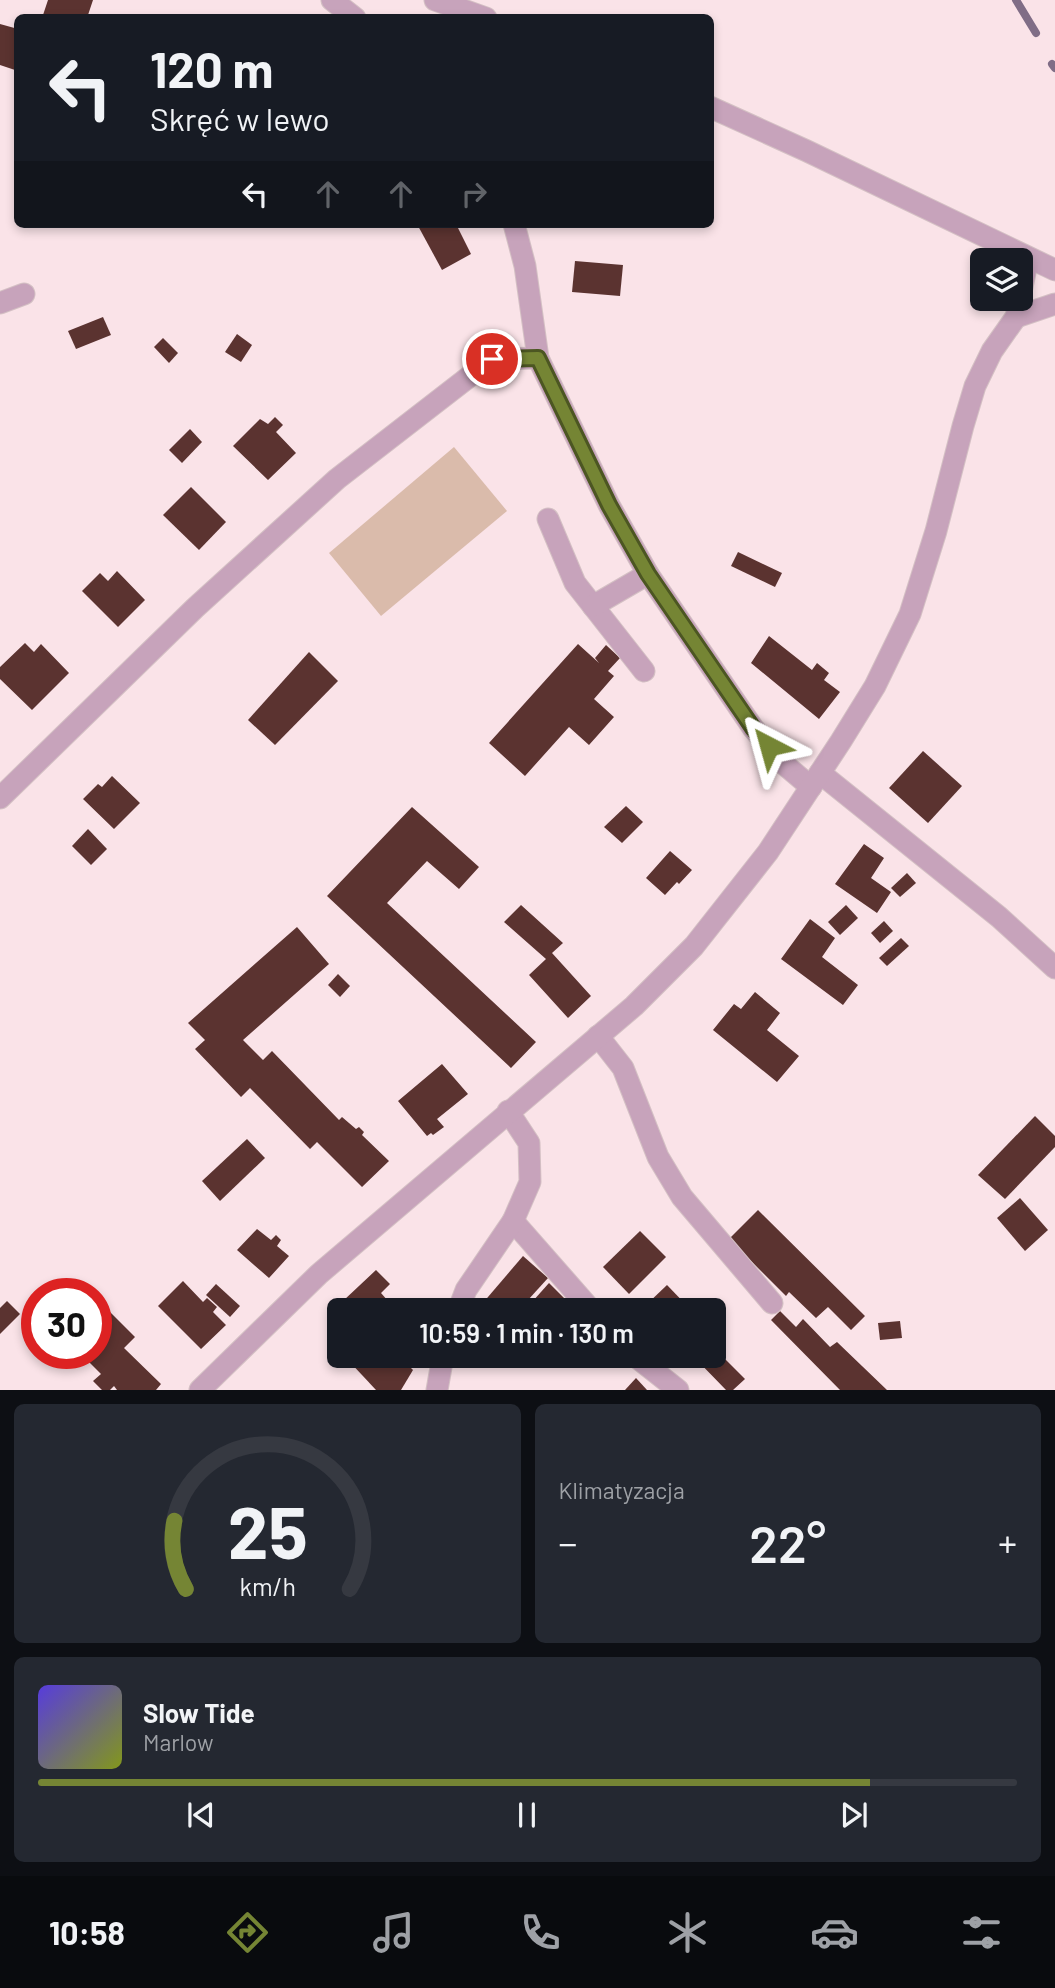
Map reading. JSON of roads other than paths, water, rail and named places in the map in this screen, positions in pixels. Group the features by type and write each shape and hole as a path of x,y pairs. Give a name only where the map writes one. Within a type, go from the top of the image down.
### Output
{"street":[{"path":"332,0 350,14"},
{"path":"435,0 475,14"},
{"path":"714,109 819,156 1008,248"},
{"path":"515,228 525,267 538,358 609,505 648,574 753,728 785,765 816,780 999,917 1055,968"},
{"path":"1033,260 1055,270"},
{"path":"0,303 24,294"},
{"path":"1033,304 1055,304"},
{"path":"200,1390 319,1274 634,1006 694,946 768,852 875,686 910,614 936,531 962,426 975,386 1015,311"},
{"path":"0,798 195,608 337,479 492,359 538,358"},
{"path":"548,519 575,583 643,671"},
{"path":"593,606 648,574"},
{"path":"598,1036 624,1068 658,1157 682,1197 772,1303"},
{"path":"463,1298 513,1221 530,1182 529,1143 508,1111"},
{"path":"513,1221 581,1298"},
{"path":"437,1390 441,1368"},
{"path":"650,1368 678,1390"}],"waterway":[{"path":"1016,0 1036,33"},
{"path":"1052,64 1055,68"}]}
